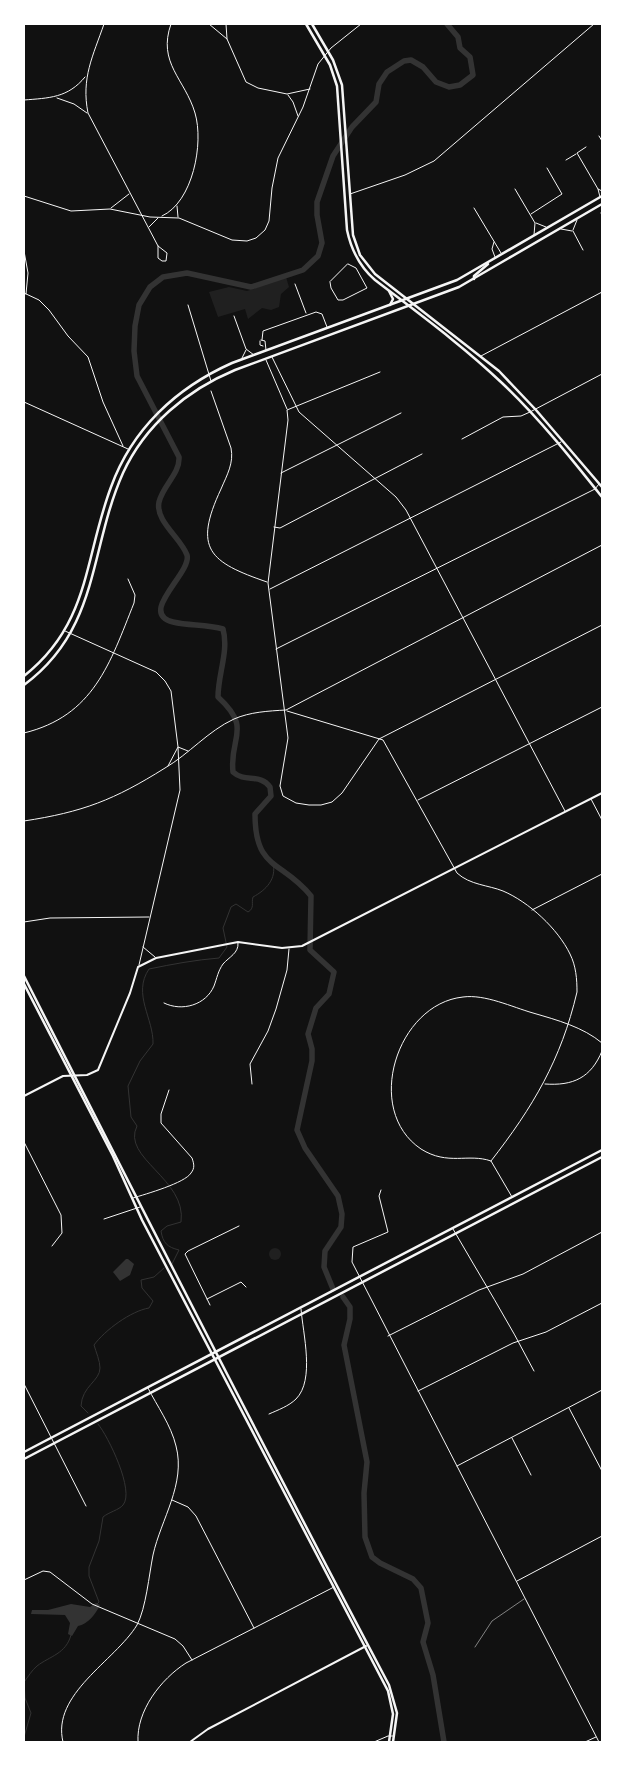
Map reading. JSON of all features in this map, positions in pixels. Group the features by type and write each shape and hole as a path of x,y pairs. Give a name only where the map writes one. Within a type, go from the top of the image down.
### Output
{"main road":[{"path":"306,24 324,54 337,86 349,239 364,268 389,291 478,360 530,412 602,497"},
{"path":"312,24 328,50 342,85 354,239 368,265 481,356 536,410 601,485"},
{"path":"345,194 350,194"},
{"path":"24,676 45,657 65,632 79,602 111,486 129,450 152,418 173,398 209,374 241,360 456,280 489,263 601,197"},
{"path":"24,685 47,665 70,634 86,601 119,484 134,453 150,431 172,408 211,381 415,304 474,279 602,204"},
{"path":"502,255 506,261"},
{"path":"474,279 474,276 489,263"},
{"path":"364,268 368,265"},
{"path":"389,291 393,299 389,306"},
{"path":"450,338 454,333"},
{"path":"266,351 272,357"},
{"path":"266,351 266,359"},
{"path":"478,360 481,356"},
{"path":"129,450 134,453"},
{"path":"96,537 103,538"},
{"path":"24,976 70,1075 98,1123"},
{"path":"24,984 30,992"},
{"path":"47,1026 75,1075 252,1434 314,1546"},
{"path":"24,1452 147,1387 217,1353 602,1150"},
{"path":"24,1459 215,1361 602,1157"},
{"path":"580,1162 584,1167"},
{"path":"512,1197 515,1203"},
{"path":"158,1246 220,1358 314,1546 390,1691 397,1713 394,1742"},
{"path":"199,1329 203,1327"},
{"path":"266,1327 268,1332"},
{"path":"227,1385 232,1382"},
{"path":"252,1434 256,1432"},
{"path":"282,1490 286,1488"},
{"path":"389,1742 393,1714 390,1691"}],"street":[{"path":"104,24 86,76 84,92 88,114 158,246 166,253 166,261 162,262 158,258 158,246"},
{"path":"148,228 160,217 177,206 193,172 198,126 194,109 168,56 166,43 171,24"},
{"path":"209,24 227,39"},
{"path":"226,24 227,39 246,82 258,88 287,94 310,89"},
{"path":"24,196 71,211 110,209 141,215 179,218 232,240 247,241 263,233 270,217 272,188 278,158 298,117 324,54 361,24"},
{"path":"350,194 405,175 434,160 594,24"},
{"path":"56,98 75,88 86,76"},
{"path":"287,94 293,102 298,117"},
{"path":"24,100 56,98 74,104 88,114"},
{"path":"599,136 602,141"},
{"path":"566,160 586,146"},
{"path":"577,153 601,197"},
{"path":"531,214 562,194 547,168"},
{"path":"515,189 535,223 534,236"},
{"path":"598,189 602,192"},
{"path":"110,209 130,193"},
{"path":"177,206 179,218"},
{"path":"474,208 502,255"},
{"path":"572,231 577,218"},
{"path":"535,223 548,228"},
{"path":"560,228 572,231 582,250"},
{"path":"494,241 492,249 495,259"},
{"path":"24,251 28,273 25,294 39,300 88,357 102,402 123,446"},
{"path":"348,264 360,273 367,285 366,289 343,300 336,299 330,284 332,279 348,264"},
{"path":"357,269 364,268"},
{"path":"360,273 364,268"},
{"path":"295,284 307,315"},
{"path":"481,356 602,292"},
{"path":"188,305 211,381"},
{"path":"266,351 264,346 260,344 263,331 307,315 320,311 327,329"},
{"path":"234,316 246,349 254,355"},
{"path":"262,340 266,342 264,346"},
{"path":"241,360 246,349"},
{"path":"272,357 295,407 396,496 411,518 566,812"},
{"path":"266,359 287,410 288,420 268,583 286,710 288,750 280,786 283,796 296,803 321,805 337,798 379,739 602,625"},
{"path":"287,410 380,372"},
{"path":"462,438 503,417 521,416 536,410 602,374"},
{"path":"210,391 231,448 232,458 228,475 208,521 208,544 213,555 221,562 268,583"},
{"path":"24,402 129,450"},
{"path":"281,473 401,414"},
{"path":"269,590 562,441"},
{"path":"274,528 280,528 422,454"},
{"path":"276,649 601,485"},
{"path":"24,821 70,814 95,806 121,794 168,767 222,726 252,714 286,710 602,545"},
{"path":"24,733 56,722 80,705 101,679 114,654 136,596 128,580"},
{"path":"24,1096 60,1077 91,1074 100,1068 130,993 138,967 178,806 180,784 173,702 166,681 151,670 65,632"},
{"path":"418,800 602,707"},
{"path":"286,710 338,724 385,742 454,868 464,879 506,892 532,910 557,935 571,955 574,964 577,992 544,1084 518,1127 491,1160"},
{"path":"178,746 188,751"},
{"path":"168,767 178,746"},
{"path":"138,967 156,958 230,943 238,942 290,949 307,944 602,793"},
{"path":"591,799 602,820"},
{"path":"532,910 602,874"},
{"path":"24,922 50,918 150,917"},
{"path":"164,1003 182,1007 202,1001 211,992 223,964 236,952 238,942"},
{"path":"142,946 156,958"},
{"path":"252,1084 250,1064 268,1031 276,1009 287,970 290,949"},
{"path":"491,1160 458,1160 435,1156 420,1148 404,1133 397,1121 391,1100 396,1060 408,1035 418,1020 438,1005 464,997 484,999 586,1031 602,1043"},
{"path":"544,1084 568,1084 584,1076 592,1069 602,1051"},
{"path":"135,1198 188,1177 192,1172 194,1165 192,1158 161,1123 161,1114 169,1090"},
{"path":"24,1142 61,1215 62,1233 52,1246"},
{"path":"491,1160 512,1197"},
{"path":"381,1190 379,1196 388,1232 353,1247 352,1262 358,1278 599,1742"},
{"path":"104,1219 139,1207"},
{"path":"210,1305 185,1254 238,1226"},
{"path":"452,1228 486,1287 500,1306 534,1371"},
{"path":"388,1336 486,1287 515,1278 602,1232"},
{"path":"206,1299 241,1282 246,1287"},
{"path":"418,1391 519,1341 546,1332 602,1303"},
{"path":"269,1414 297,1398 305,1386 307,1372 301,1309"},
{"path":"24,1384 86,1506"},
{"path":"63,1742 63,1722 69,1703 138,1623 154,1552 178,1477 176,1446 147,1387"},
{"path":"456,1466 602,1390"},
{"path":"569,1407 602,1471"},
{"path":"511,1438 531,1475"},
{"path":"171,1500 188,1507 196,1516 254,1628"},
{"path":"516,1582 602,1536"},
{"path":"24,1580 47,1571 92,1604 179,1641 193,1660"},
{"path":"138,1742 141,1718 149,1703 172,1674 193,1660 335,1586"},
{"path":"190,1742 208,1729 366,1646"},
{"path":"374,1742 394,1736"},
{"path":"585,1742 596,1736"}],"lane":[{"path":"475,1647 492,1621 524,1599"}],"shaded area":[{"path":"286,277 289,287 281,294 279,307 271,310 262,308 248,319 245,309 218,317 209,292 229,287 247,291"},
{"path":"277,1248 280,1249 280,1259 273,1260 270,1259 269,1252 270,1249"},
{"path":"126,1259 134,1264 130,1275 120,1281 113,1272"},
{"path":"96,1603 100,1605 93,1616 78,1626 72,1636 68,1634 70,1623 65,1615 31,1614 32,1610 48,1610 71,1604 90,1607"}],"waterway":[{"path":"333,1289 324,1267 325,1251 341,1227 342,1214 338,1196 305,1148 297,1130 312,1061 312,1049 308,1034 316,1008 329,994 334,972 310,950 311,896 300,884 272,863 265,856 260,846 256,832 255,814 271,796 270,787 262,780 242,777 233,772 237,726 235,717 218,697 225,646 223,629 173,622 163,617 161,610 163,602 182,572 187,555 165,523 159,509 161,496 177,469 179,457 137,376 134,351 135,326 139,305 150,287 163,277 187,273 251,287 303,270 318,256 322,243 317,215 317,202 333,156 352,127 376,102 379,84 387,72 404,61 411,60 423,67 436,82 449,87 460,85 473,75 470,57 460,48 458,37 447,24"},
{"path":"172,1264 179,1250 166,1244 161,1231 167,1226 181,1222 180,1207 174,1193 138,1148 135,1138 137,1126 131,1117 128,1086 140,1061 153,1044 143,997 144,978 149,969 219,958 227,947 223,928 231,907 236,904 248,912 250,910 253,897 262,891 272,879 273,863"},
{"path":"88,1413 81,1406 82,1399 84,1393 97,1377 100,1368 94,1345 119,1322 134,1313 149,1308 153,1301 142,1288 141,1280 154,1277 164,1268"},
{"path":"343,1297 350,1307 350,1319 344,1345 367,1462 364,1493 365,1537 372,1557 380,1563 413,1579 421,1588 428,1623 423,1642 433,1675 444,1742"},
{"path":"97,1604 99,1602 89,1576 89,1567 99,1541 103,1517 121,1507 126,1498 126,1488 119,1464 98,1424"},
{"path":"24,1737 31,1713 25,1698 24,1682 37,1666 61,1651 71,1635"}]}
